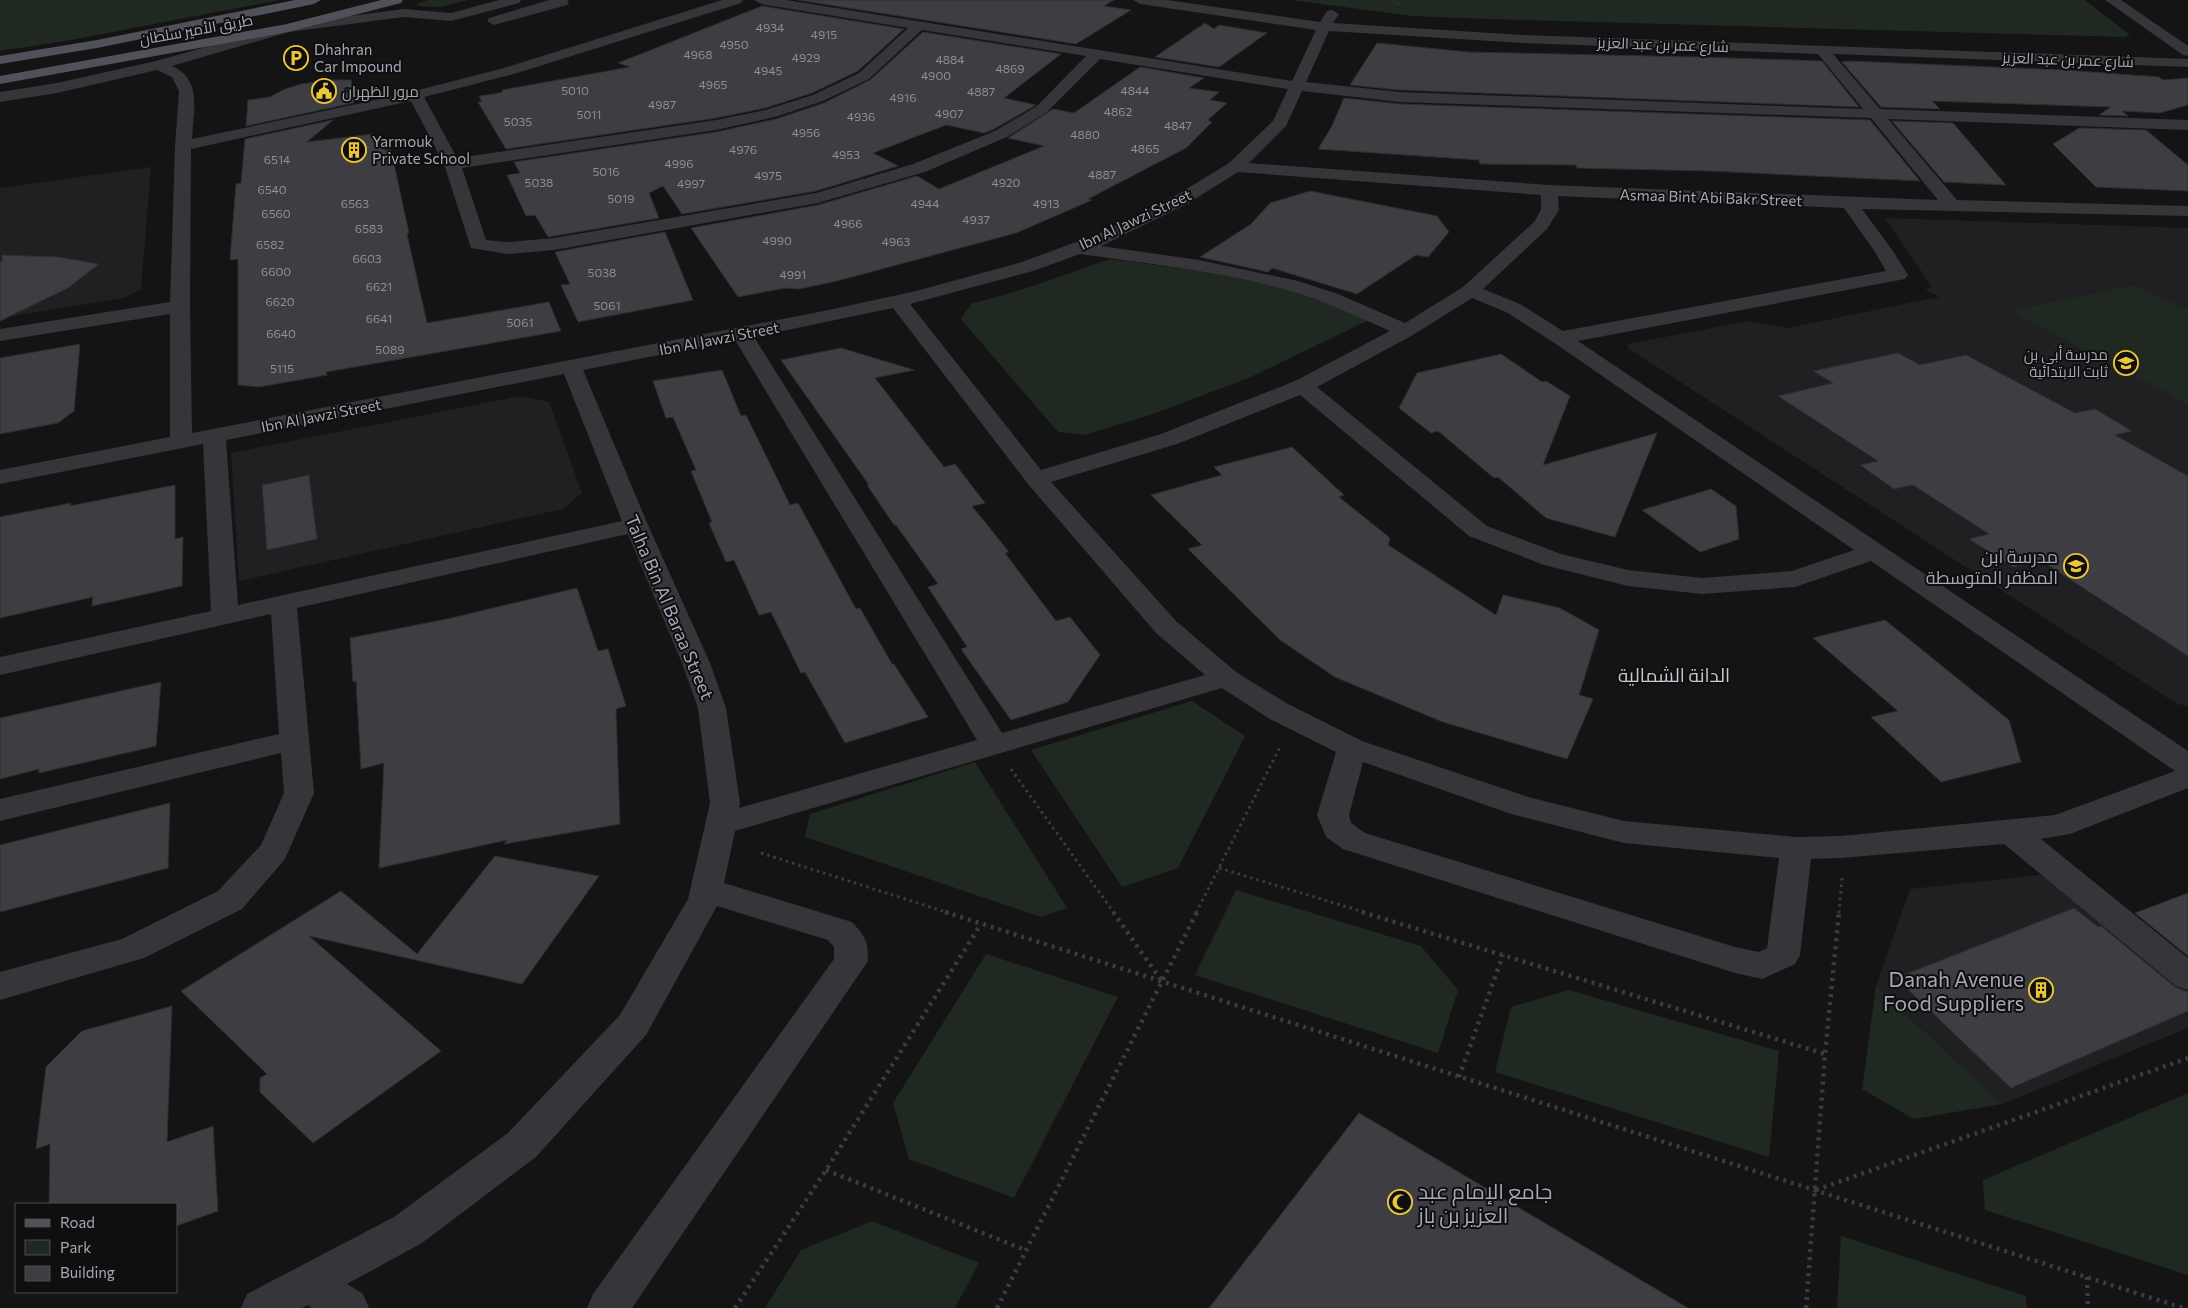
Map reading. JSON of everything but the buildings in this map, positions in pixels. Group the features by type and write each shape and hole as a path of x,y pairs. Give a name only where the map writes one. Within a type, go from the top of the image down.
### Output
{"main road":[{"name":"طريق الأمير سلطان","path":"0,60 98,44 314,0"},
{"name":"طريق الأمير سلطان","path":"0,80 288,28 396,0"}],"street":[{"path":"451,17 514,0"},
{"path":"0,97 57,88 159,65 288,28 404,13 451,17 483,24 562,2 556,0"},
{"path":"183,146 415,95 509,71 736,0"},
{"path":"760,0 1297,86 1400,97 2188,125"},
{"name":"شارع عمر بن عبد العزيز","path":"1140,0 1318,16 1523,39 1822,50 2187,54"},
{"path":"1235,0 1318,16 1456,25 2187,54"},
{"path":"2112,0 2187,54"},
{"name":"Ibn Al Jawzi Street","path":"0,477 898,301 1026,267 1104,238 1181,200 1235,167 1280,123 1297,86 1318,16"},
{"path":"452,164 716,125 770,114 818,98 864,76 918,26"},
{"path":"1822,50 1952,205"},
{"path":"415,95 452,164 478,244 507,248 564,242 818,198 919,168 1001,134 1042,109 1096,54"},
{"path":"159,65 178,74 187,91 183,146 180,306 181,442"},
{"name":"Asmaa Bint Abi Bakr Street","path":"1235,167 1549,190 1849,203 2188,211"},
{"path":"1036,478 1169,439 1302,386 1406,331 1470,291 1541,226 1550,210 1549,190"},
{"path":"1560,338 1898,275 1884,251 1849,203"},
{"path":"1077,248 1199,266 1292,285 1331,298 1406,331"},
{"path":"1470,291 1513,308 1560,338 2188,765"},
{"path":"898,301 1036,478 1166,628 1226,678 1278,711 1352,748 1522,806 1624,832 1796,848 1841,847 2059,826 2188,777"},
{"path":"0,335 180,306"},
{"path":"741,333 994,744"},
{"name":"Talha Bin Al Baraa Street","path":"262,1308 408,1230 522,1145 632,1025 704,900 725,803 712,708 696,663 636,525 571,366"},
{"path":"1302,386 1478,531 1553,560 1628,578 1702,586 1795,579 1875,551"},
{"path":"214,436 225,616"},
{"path":"0,666 636,525"},
{"path":"0,986 132,949 230,900 274,851 299,793 293,740 283,603"},
{"path":"721,824 1226,678"},
{"path":"0,810 293,740"},
{"path":"1352,748 1333,815 1337,829 1354,841 1735,960 1762,966 1783,956 1796,848"},
{"path":"2011,832 2188,977"},
{"path":"608,1308 852,961 851,943 840,930 706,890"},
{"path":"310,1283 348,1308"}],"path":[{"path":"997,1308 1284,740"},
{"path":"994,744 1161,981"},
{"path":"761,853 2183,1308"},
{"path":"1219,868 1825,1054"},
{"path":"1806,1308 1825,1054 1842,876"},
{"path":"735,1308 826,1170 980,924"},
{"path":"1459,1077 1503,955"},
{"path":"1815,1190 2188,1058"},
{"path":"826,1170 1025,1250"},
{"path":"2087,1277 2088,1308"}],"shaded area":[{"path":"151,167 141,289 124,298 0,318 0,188"},
{"name":"مدرسة ابن المظفر المتوسطة","path":"1885,218 2188,228 2188,706 2177,704 1628,348 1628,344 1749,321 1787,328 1939,297 1925,289 1932,287"},
{"path":"520,396 549,402 582,493 563,509 239,581 231,453"},
{"name":"Danah Avenue Food Suppliers","path":"2048,874 2188,988 2188,1028 2002,1104 1876,986 1910,889"}],"green space":[{"path":"0,0 279,0 66,41 0,51"},
{"path":"428,0 468,0 442,7 419,6 417,4"},
{"path":"1290,0 2085,0 2130,35 2125,37 1413,16"},
{"path":"1110,259 1216,273 1283,288 1371,319 1251,377 1150,415 1084,435 1058,432 961,319 971,304 1024,289"},
{"path":"2134,285 2188,310 2188,404 2011,311"},
{"path":"1192,701 1245,736 1178,868 1122,887 1031,750"},
{"path":"975,762 1067,908 1041,917 805,837 810,814"},
{"path":"1236,890 1421,946 1458,990 1438,1053 1195,975"},
{"path":"986,954 1118,997 1014,1198 909,1159 893,1103"},
{"path":"1876,986 2002,1104 1914,1119 1862,1089"},
{"path":"1569,990 1779,1051 1769,1157 1495,1072 1511,1007"},
{"path":"2188,1093 2188,1275 1985,1210 1983,1180"},
{"path":"872,1221 979,1263 955,1308 765,1308 801,1250"},
{"path":"1841,1236 2026,1296 2027,1308 1837,1308"}],"place":[{"name":"Dhahran Car Impound","path":"296,58"},
{"name":"مرور الظهران","path":"324,91"},
{"name":"Yarmouk Private School","path":"354,150"},
{"name":"مدرسة أبي بن ثابت الابتدائية","path":"2126,363"},
{"name":"مدرسة ابن المظفر المتوسطة","path":"2076,566"},
{"name":"Danah Avenue Food Suppliers","path":"2041,990"},
{"name":"جامع الإمام عبد العزيز بن باز","path":"1400,1202"}],"district":[{"name":"الدانة الشمالية","path":"1674,674"}]}
